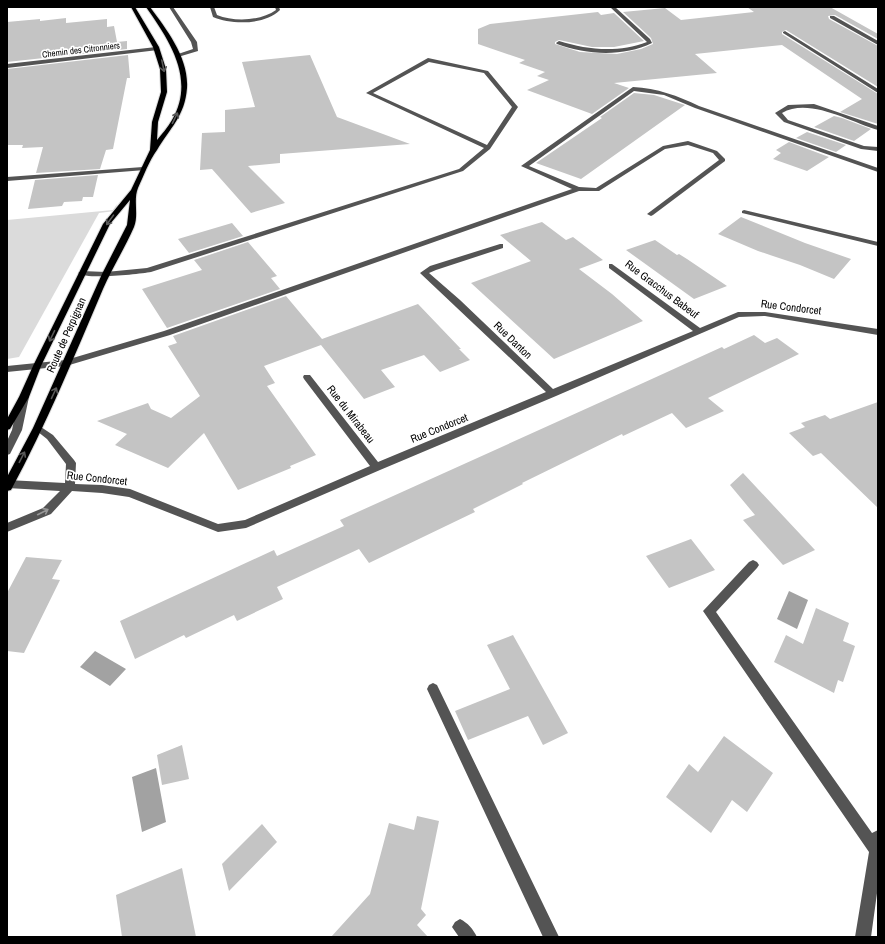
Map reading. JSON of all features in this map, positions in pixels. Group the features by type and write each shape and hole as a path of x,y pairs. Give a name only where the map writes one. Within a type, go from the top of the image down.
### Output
{"main road":[{"name":"Route de Perpignan","path":"133,7 151,36 161,57 164,74 164,93 155,122 153,150"},
{"name":"Route de Perpignan","path":"7,427 24,397 37,366 107,224 134,190 153,150 175,120 182,100 184,87 182,68 178,55 164,29 148,7"},
{"name":"Route de Perpignan","path":"7,485 38,428 106,274 131,225 134,190"}],"street":[{"path":"171,7 194,42 196,50 178,55"},
{"path":"212,7 215,16 220,19 242,20 263,18 274,14 278,10 277,7"},
{"path":"559,43 569,47 597,50 625,49 650,42 612,7"},
{"path":"832,17 878,43"},
{"path":"785,32 878,91"},
{"name":"Chemin des Citronniers","path":"7,66 156,49"},
{"path":"82,273 106,274 148,270 461,170 488,148 515,107 486,72 428,60 369,93 488,148"},
{"path":"651,214 723,160 715,152 688,143 663,148 597,190 578,189 524,166 633,89 650,89 680,99 697,107 878,170"},
{"path":"878,128 814,106 788,106 778,113 786,121 856,146 878,149"},
{"path":"7,179 143,169"},
{"path":"7,369 66,363 167,334 578,189"},
{"path":"744,212 878,244"},
{"name":"Rue Danton","path":"500,246 433,268 424,273 457,302 553,394"},
{"name":"Rue Gracchus Babeuf","path":"612,266 698,330"},
{"name":"Rue Condorcet","path":"7,485 70,487 130,493 218,528 246,524 376,467 553,394 698,330 738,315 765,314 878,332"},
{"name":"Rue du Mirabeau","path":"307,377 376,467"},
{"path":"7,451 17,430 24,397"},
{"path":"7,528 47,511 70,487 71,463 50,437 38,428"},
{"path":"753,565 709,611 877,843 863,937"},
{"path":"433,689 550,937"}],"shaded area":[{"path":"117,204 115,211 99,213 19,357 7,359 7,220 113,210"},
{"path":"789,591 808,600 797,629 777,619"},
{"path":"95,651 126,669 110,686 80,667"},
{"path":"156,768 166,822 142,832 132,777"}],"building":[{"path":"747,7 830,7 878,34 878,39 835,15 828,16 829,19 878,46 878,87 786,30 782,32 782,34 878,94 878,124 840,112 862,99 782,45 695,54 717,73 614,83 629,88 592,114 527,90 549,80 537,76 545,72 519,63 525,60 478,44 478,29 490,24 598,12 601,15 614,13 644,41 614,47 592,47 559,40 555,42 555,44 580,52 617,54 641,49 653,44 651,38 623,12 665,8 681,20 754,12"},
{"path":"66,18 66,23 107,19 107,27 114,26 117,42 127,41 127,49 7,62 7,22 40,19 40,21"},
{"path":"128,55 130,78 127,78 113,149 106,150 100,169 36,173 43,147 22,148 23,145 7,145 7,69"},
{"path":"310,55 337,117 410,144 280,154 280,163 248,166 285,203 251,213 212,169 200,170 202,133 225,132 225,110 255,107 242,62"},
{"path":"634,93 654,95 685,105 581,179 536,163 602,118 600,117"},
{"path":"834,116 871,129 854,141 814,127"},
{"path":"807,132 846,145 836,152 796,138"},
{"path":"789,142 829,157 807,171 773,159 781,153 776,150"},
{"path":"98,175 93,197 83,197 82,201 64,202 62,206 28,209 35,180"},
{"path":"741,217 805,243 851,259 834,279 800,265 758,251 718,234"},
{"path":"542,222 566,240 573,237 603,260 579,269 612,294 643,321 554,359 471,283 531,261 500,235"},
{"path":"232,223 243,236 189,253 178,239"},
{"path":"655,240 677,255 679,254 687,259 727,286 694,299 626,250"},
{"path":"248,242 277,276 271,278 280,289 167,328 142,289 202,270 194,260"},
{"path":"286,296 322,339 418,304 470,360 440,372 424,355 381,370 395,387 364,399 321,345 264,366 275,383 267,386 316,455 290,466 291,468 238,490 204,433 168,468 115,445 127,434 97,421 148,403 151,409 171,418 200,396 168,346 177,343 173,336"},
{"path":"754,335 765,343 777,338 799,354 708,398 724,411 686,428 672,413 623,436 622,434 473,509 475,512 369,563 359,549 277,587 283,599 237,621 234,615 186,638 184,635 135,659 120,621 274,550 277,556 344,526 340,520 722,347 724,349"},
{"path":"878,402 878,508 821,453 813,456 789,433 805,427 801,423 825,415 830,419"},
{"path":"743,473 815,550 783,565 743,520 755,515 730,485"},
{"path":"691,539 715,570 669,588 646,556"},
{"path":"26,557 62,560 52,579 60,580 24,653 7,651 7,593"},
{"path":"816,608 849,623 843,641 855,646 843,682 838,680 834,693 774,662 786,635 803,644"},
{"path":"513,635 568,733 543,745 528,716 468,740 455,711 510,689 487,645"},
{"path":"724,736 773,773 747,812 732,800 711,833 666,797 689,764 698,772"},
{"path":"182,745 189,779 162,785 157,755"},
{"path":"417,816 439,821 421,909 426,915 417,925 428,937 331,937 370,894 389,823 414,830"},
{"path":"262,824 277,842 229,891 222,864"},
{"path":"182,868 196,937 122,937 116,895"}]}
